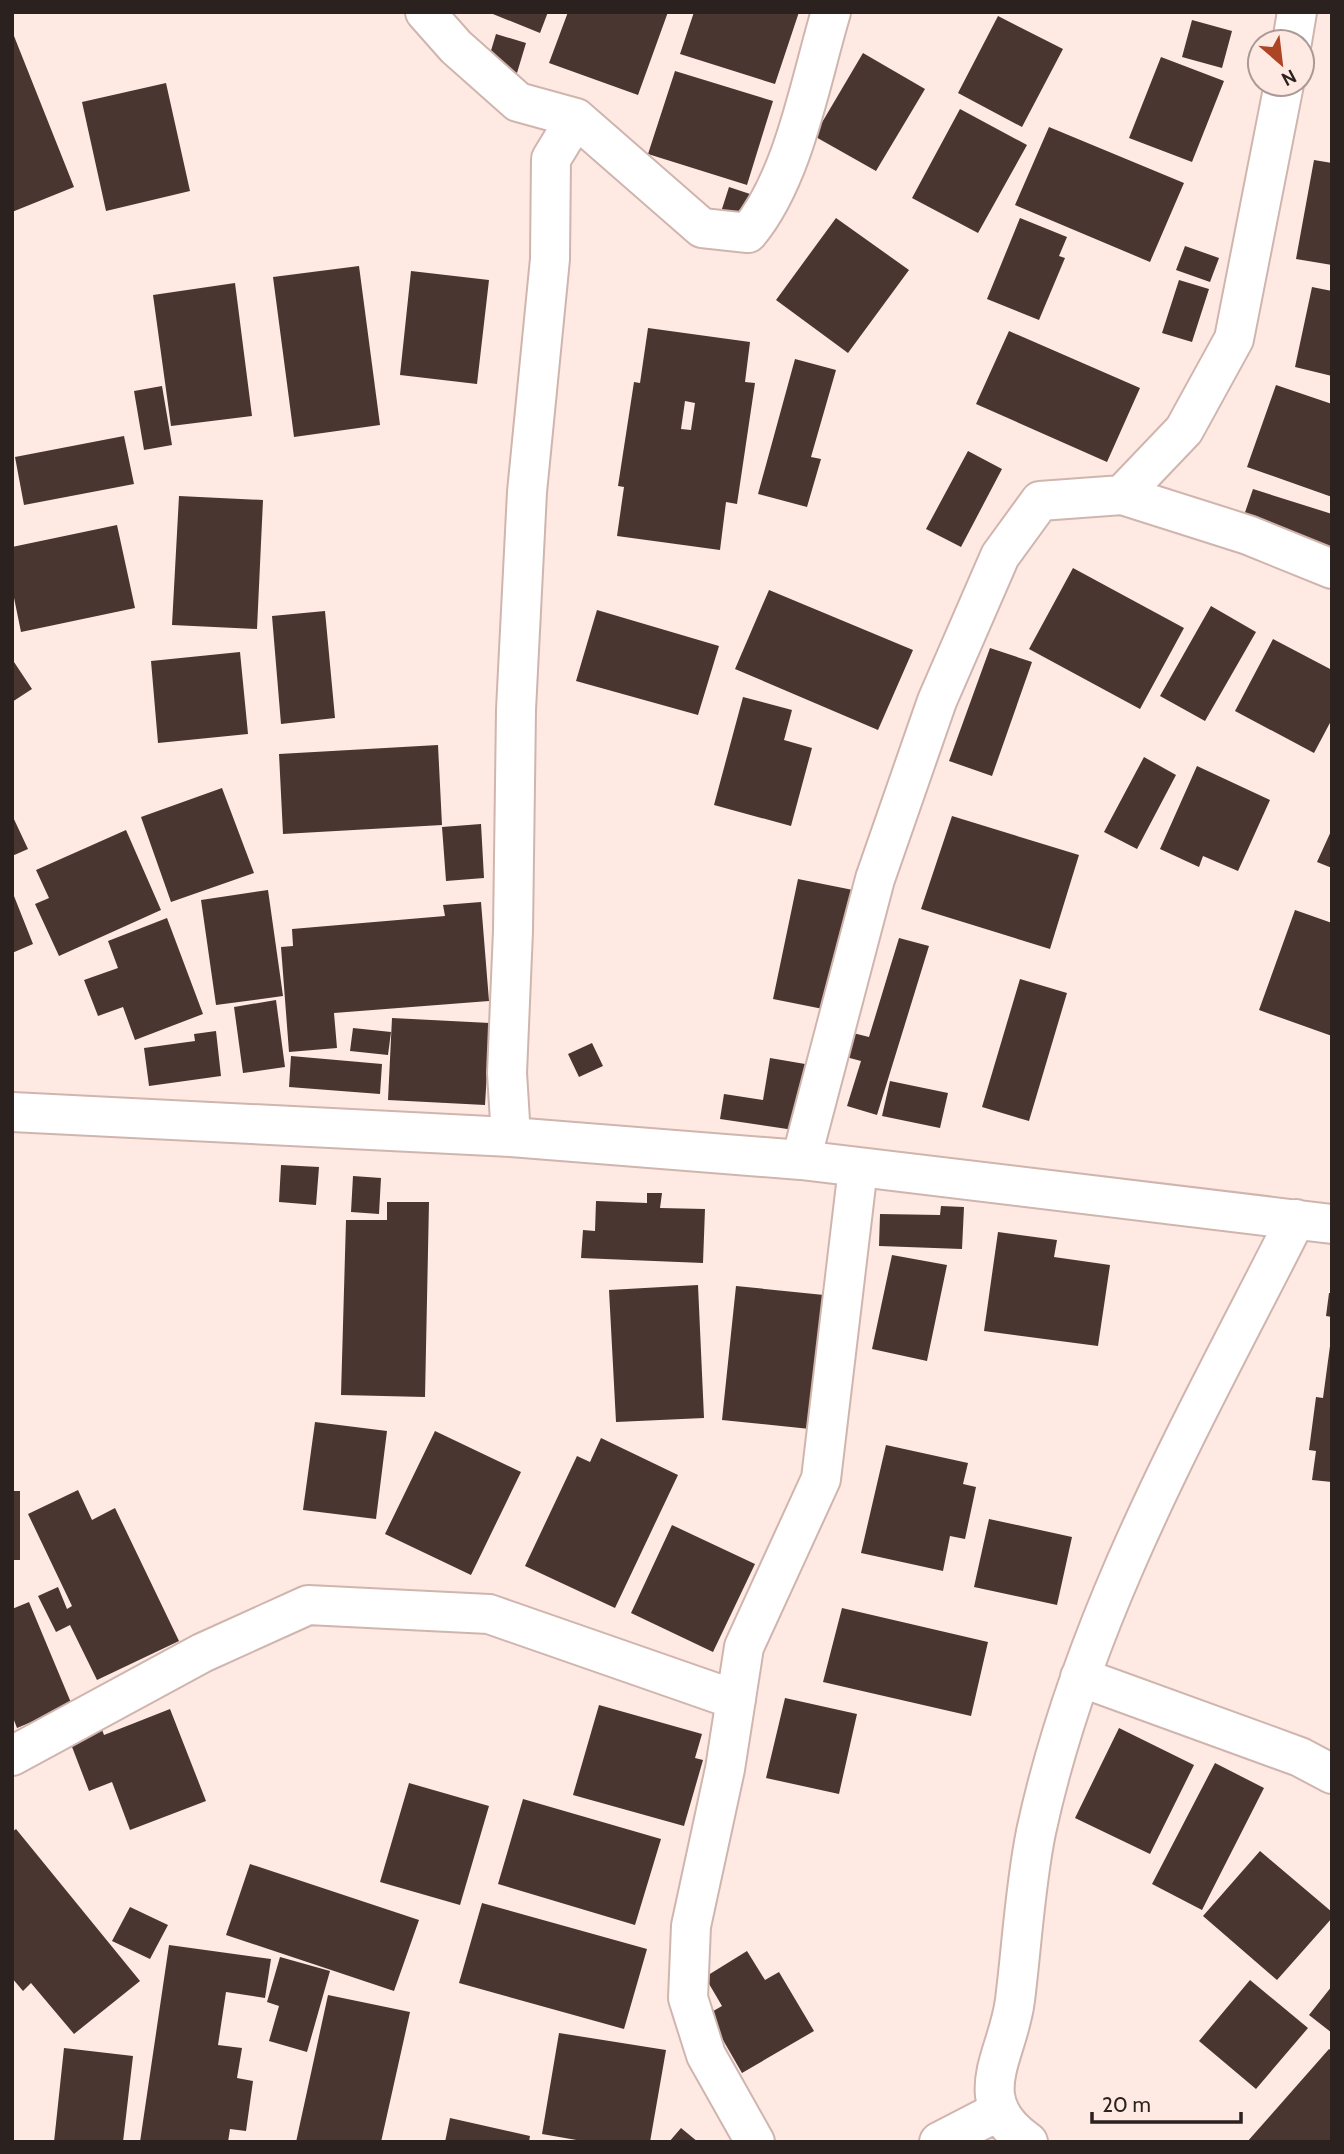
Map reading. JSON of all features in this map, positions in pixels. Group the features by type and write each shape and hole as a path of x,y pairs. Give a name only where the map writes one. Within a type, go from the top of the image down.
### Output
{"street":[{"path":"425,12 456,47 518,102 576,118 702,228 748,233 767,210 795,132 831,12"},
{"path":"1122,495 1184,430 1234,339 1281,98"},
{"path":"511,1137 507,1073 513,931 516,710 526,506 550,259 551,159 576,118"},
{"path":"800,1160 876,879 937,701 1000,556 1041,501 1122,495 1248,535 1332,569"},
{"path":"12,1112 511,1137 800,1160 1314,1222 1127,1555 1080,1677 1036,1832 1013,2018 992,2085 997,2112 1028,2142"},
{"path":"755,2142 706,2055 688,1998 691,1926 726,1769 744,1647 821,1479 858,1168"},
{"path":"12,1756 202,1653 308,1605 489,1614 736,1700"},
{"path":"1080,1677 1300,1757 1332,1774"},
{"path":"939,2142 997,2112"}],"building":[{"path":"488,12 548,12 540,33"},
{"path":"568,12 668,12 638,95 549,63"},
{"path":"694,12 799,12 775,84 680,54"},
{"path":"998,16 1063,49 1022,127 958,93"},
{"path":"1192,20 1232,31 1222,68 1182,57"},
{"path":"496,34 526,43 517,73 487,64"},
{"path":"14,36 74,187 12,212 12,37"},
{"path":"863,53 925,89 876,171 814,136"},
{"path":"1161,57 1224,81 1192,162 1129,138"},
{"path":"675,71 773,101 747,185 648,154"},
{"path":"166,83 190,191 106,211 82,102"},
{"path":"960,109 1027,145 978,233 912,198"},
{"path":"1049,127 1184,183 1150,262 1015,205"},
{"path":"1314,160 1332,163 1332,265 1296,259"},
{"path":"729,187 753,195 745,220 721,212"},
{"path":"836,218 909,270 848,353 776,300"},
{"path":"1020,218 1067,237 1059,256 1065,258 1039,320 987,299"},
{"path":"1185,246 1219,258 1210,282 1176,270"},
{"path":"359,266 380,425 294,437 273,277"},
{"path":"411,271 489,280 477,384 400,375"},
{"path":"1179,280 1209,289 1192,342 1162,333"},
{"path":"235,283 252,416 171,426 153,295"},
{"path":"1312,287 1332,291 1332,376 1295,367"},
{"path":"648,328 750,342 745,382 755,383 737,504 726,502 720,550 617,536 624,487 618,486 634,382 640,383","holes":["685,401 695,403 691,430 681,429"]},
{"path":"1009,331 1140,388 1107,462 976,404"},
{"path":"795,359 836,370 811,457 821,459 807,507 758,494"},
{"path":"1276,385 1332,404 1332,497 1247,467"},
{"path":"162,386 172,445 144,450 134,391"},
{"path":"124,436 134,484 24,505 15,457"},
{"path":"968,451 1002,469 961,547 926,529"},
{"path":"1253,489 1332,514 1332,549 1242,521"},
{"path":"179,496 263,500 257,629 172,625"},
{"path":"117,525 135,608 21,632 12,588 12,547"},
{"path":"1073,568 1184,628 1140,709 1029,649"},
{"path":"769,590 913,650 878,730 735,669"},
{"path":"1211,606 1256,632 1205,721 1160,696"},
{"path":"597,610 719,646 698,715 576,681"},
{"path":"325,611 335,718 281,724 272,616"},
{"path":"1273,639 1332,670 1332,719 1314,753 1235,711"},
{"path":"990,648 1032,662 992,776 949,761"},
{"path":"240,652 248,734 158,743 151,661"},
{"path":"12,659 32,689 12,702"},
{"path":"743,697 792,710 784,740 812,748 791,826 714,805"},
{"path":"438,745 442,825 283,834 279,754"},
{"path":"1144,757 1176,775 1137,849 1104,832"},
{"path":"1197,766 1270,800 1238,871 1203,856 1199,867 1160,849"},
{"path":"222,788 254,873 171,902 141,817"},
{"path":"12,815 28,849 12,856"},
{"path":"952,816 1079,855 1050,949 921,909"},
{"path":"481,824 484,878 446,881 442,827"},
{"path":"1332,829 1332,868 1317,862"},
{"path":"126,830 161,910 59,956 35,904 49,898 36,870"},
{"path":"798,879 853,890 828,1010 773,999"},
{"path":"268,890 283,996 216,1005 201,900"},
{"path":"12,891 33,944 12,953"},
{"path":"481,902 489,1001 334,1013 337,1048 289,1052 281,947 293,946 292,929 445,916 443,905"},
{"path":"1295,910 1332,923 1332,1036 1259,1010"},
{"path":"167,918 203,1014 135,1040 123,1007 98,1016 84,980 118,968 108,941"},
{"path":"899,938 929,946 877,1115 847,1106 861,1061 846,1057 853,1033 869,1037"},
{"path":"1020,979 1067,993 1029,1121 982,1107"},
{"path":"276,1000 285,1067 243,1073 234,1007"},
{"path":"392,1018 490,1023 485,1105 388,1100"},
{"path":"353,1028 391,1032 388,1055 350,1051"},
{"path":"216,1031 221,1076 149,1086 144,1048 195,1041 194,1034"},
{"path":"592,1043 603,1066 579,1077 568,1054"},
{"path":"291,1056 382,1064 380,1094 289,1087"},
{"path":"770,1058 805,1064 794,1130 720,1119 724,1094 763,1100"},
{"path":"890,1081 948,1093 940,1128 882,1116"},
{"path":"281,1165 319,1167 316,1205 279,1202"},
{"path":"353,1176 381,1178 379,1214 351,1212"},
{"path":"647,1193 662,1193 660,1208 705,1209 703,1263 581,1258 583,1230 595,1231 596,1201 647,1203"},
{"path":"387,1202 429,1202 425,1397 341,1395 346,1220 387,1220"},
{"path":"941,1206 964,1207 962,1249 879,1246 880,1214 940,1215"},
{"path":"998,1232 1057,1240 1054,1257 1110,1265 1098,1346 984,1331"},
{"path":"892,1255 947,1265 927,1361 872,1349"},
{"path":"698,1285 704,1418 616,1422 609,1290"},
{"path":"736,1286 824,1295 810,1429 722,1420"},
{"path":"1329,1293 1332,1293 1332,1317 1326,1316"},
{"path":"1330,1346 1332,1482 1312,1480 1316,1451 1309,1450 1316,1397 1323,1398"},
{"path":"315,1422 387,1431 376,1519 303,1510"},
{"path":"435,1431 521,1472 471,1575 385,1534"},
{"path":"601,1438 678,1475 615,1608 525,1566 577,1456 590,1462"},
{"path":"886,1445 968,1463 963,1484 976,1487 965,1539 950,1536 943,1571 861,1553"},
{"path":"78,1490 92,1520 115,1508 179,1641 97,1680 70,1625 56,1632 38,1596 58,1587 67,1609 72,1606 28,1514"},
{"path":"12,1491 20,1491 20,1560 12,1560"},
{"path":"989,1519 1072,1537 1057,1605 974,1587"},
{"path":"672,1525 755,1564 713,1652 631,1613"},
{"path":"29,1602 72,1705 17,1728 12,1715 12,1609"},
{"path":"842,1608 988,1642 971,1716 823,1682"},
{"path":"785,1698 857,1714 839,1794 766,1778"},
{"path":"599,1705 702,1734 695,1758 703,1760 684,1826 573,1795"},
{"path":"170,1709 206,1801 130,1830 112,1782 89,1791 69,1739 101,1727 104,1735"},
{"path":"1119,1728 1194,1765 1150,1854 1075,1818"},
{"path":"1215,1763 1264,1788 1202,1910 1152,1884"},
{"path":"409,1783 489,1806 460,1905 380,1882"},
{"path":"523,1799 661,1839 635,1925 498,1884"},
{"path":"16,1829 140,1981 74,2034 31,1983 23,1991 12,1978 12,1832"},
{"path":"1260,1851 1332,1912 1332,1918 1277,1980 1203,1916"},
{"path":"250,1864 419,1920 394,1991 226,1935"},
{"path":"482,1903 647,1949 624,2029 459,1983"},
{"path":"130,1907 168,1925 150,1959 112,1941"},
{"path":"169,1945 271,1959 265,1998 226,1992 218,2045 242,2048 237,2078 253,2081 246,2131 230,2129 228,2142 140,2142"},
{"path":"747,1951 765,1980 779,1972 814,2031 742,2073 708,2014 722,2006 705,1977"},
{"path":"280,1957 330,1971 307,2052 269,2041 279,2006 267,2002"},
{"path":"1250,1980 1308,2028 1256,2089 1199,2041"},
{"path":"1332,1986 1332,2033 1309,2015"},
{"path":"328,1995 410,2012 381,2142 296,2142"},
{"path":"559,2033 666,2050 650,2142 588,2142 542,2134"},
{"path":"64,2048 133,2056 123,2142 54,2142"},
{"path":"1329,2049 1332,2051 1332,2142 1247,2142"},
{"path":"450,2118 530,2136 529,2142 445,2142"},
{"path":"681,2128 698,2142 669,2142"}]}
